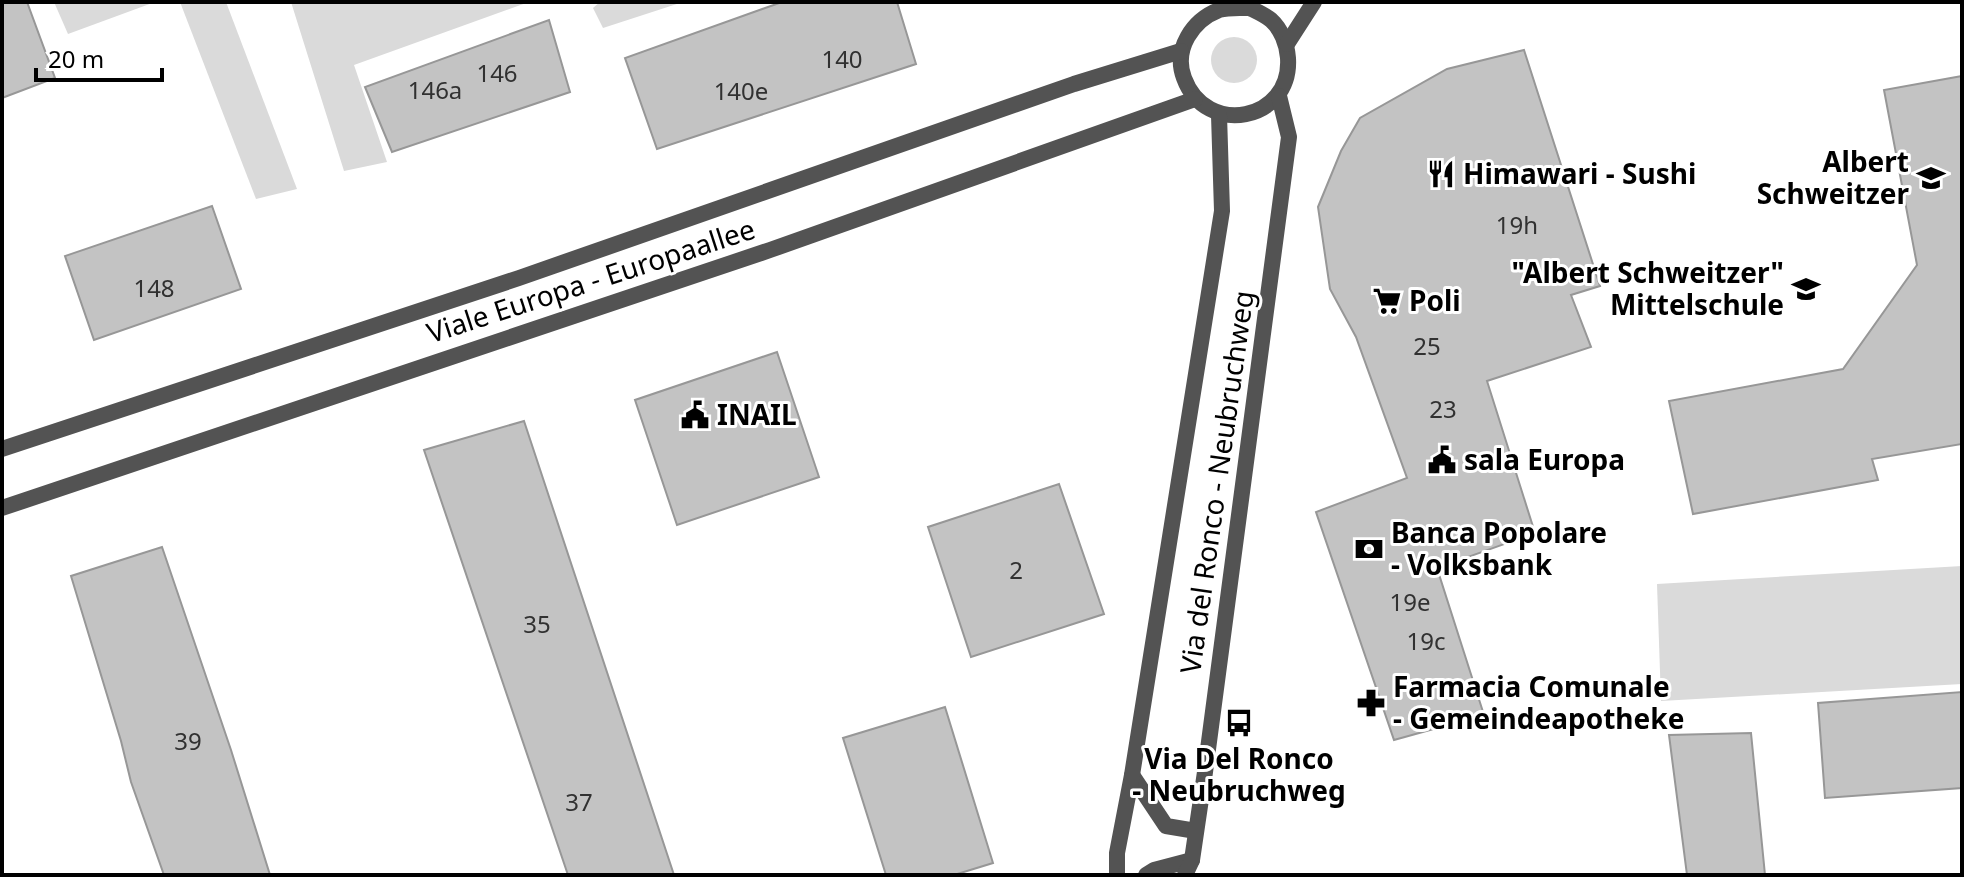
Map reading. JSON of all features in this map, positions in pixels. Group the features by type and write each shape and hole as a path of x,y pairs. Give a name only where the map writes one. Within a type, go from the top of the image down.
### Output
{"street":[{"path":"1287,44 1314,2"},
{"path":"1252,5 1272,20 1287,44 1289,72 1279,96 1252,114 1219,115 1195,99 1183,75 1181,51 1194,24 1221,9 1252,5"},
{"name":"Viale Europa - Europaallee","path":"2,449 519,278 1074,84 1181,51"},
{"name":"Via del Ronco - Neubruchweg","path":"1189,867 1289,137 1279,96"},
{"name":"Viale Europa - Europaallee","path":"2,508 770,250 1195,99"},
{"name":"Via del Ronco - Neubruchweg","path":"1117,875 1117,853 1222,211 1219,115"},
{"path":"1132,775 1166,826 1196,831"},
{"path":"1146,875 1154,870 1189,867"}],"shaded area":[{"path":"54,2 155,2 68,34"},
{"path":"180,2 226,2 297,189 256,199"},
{"path":"291,2 529,2 354,65 387,162 344,171"},
{"path":"600,2 683,2 603,28 593,8"},
{"path":"1234,37 1250,44 1257,60 1250,76 1234,83 1218,76 1211,60 1218,44"},
{"path":"1962,566 1962,684 1661,701 1657,584"}],"building":[{"path":"2,2 27,2 55,78 2,98"},
{"path":"782,2 897,2 916,64 657,149 625,58"},
{"path":"549,20 570,92 392,152 365,87"},
{"path":"1524,50 1600,286 1571,295 1591,347 1487,381 1535,533 1437,568 1484,715 1394,740 1316,512 1407,478 1356,337 1330,289 1318,207 1341,151 1360,118 1447,69"},
{"path":"1962,76 1962,444 1872,459 1878,480 1693,514 1669,401 1843,369 1917,265 1884,90"},
{"path":"212,206 241,289 94,340 65,256"},
{"path":"777,352 819,477 677,525 635,400"},
{"path":"524,421 674,875 568,875 424,450"},
{"path":"1059,484 1104,614 971,657 928,527"},
{"path":"162,547 270,875 164,875 131,782 71,576"},
{"path":"1962,692 1962,788 1825,798 1818,703"},
{"path":"945,707 993,863 954,875 886,875 843,738"},
{"path":"1751,733 1765,875 1687,875 1669,735"}],"place":[{"name":"Himawari - Sushi","path":"1441,174"},
{"name":"Albert Schweitzer","path":"1931,178"},
{"name":"\"Albert Schweitzer\" Mittelschule","path":"1806,289"},
{"name":"Poli","path":"1387,301"},
{"name":"INAIL","path":"695,415"},
{"name":"sala Europa","path":"1442,460"},
{"name":"Banca Popolare - Volksbank","path":"1369,549"},
{"name":"Farmacia Comunale - Gemeindeapotheke","path":"1371,703"},
{"name":"Via Del Ronco - Neubruchweg","path":"1239,723"}]}
